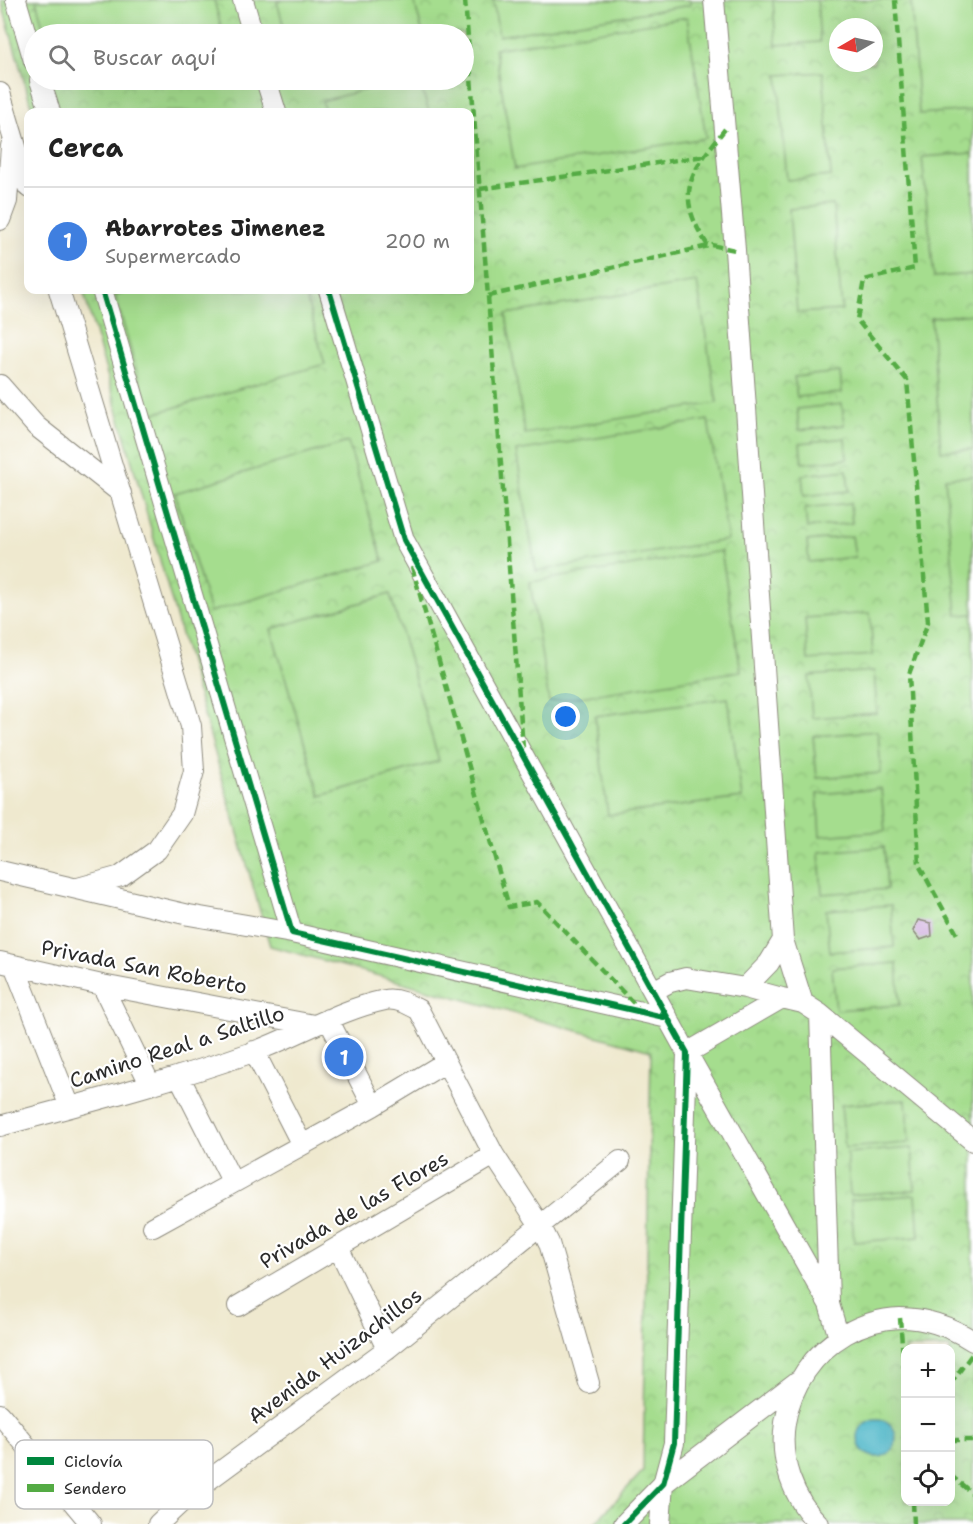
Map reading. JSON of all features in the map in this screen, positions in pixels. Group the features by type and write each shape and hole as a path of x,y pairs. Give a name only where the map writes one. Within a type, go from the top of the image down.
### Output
{"street":[{"path":"16,0 24,27"},
{"path":"243,0 250,24"},
{"path":"714,0 736,274 783,940 802,1004"},
{"path":"43,90 49,108"},
{"path":"269,90 275,108"},
{"path":"0,93 24,174"},
{"path":"0,220 7,201 12,133"},
{"path":"60,294 191,726 194,771 183,814 157,850 121,876 78,888"},
{"path":"103,294 292,933"},
{"path":"330,294 404,540 687,1053 829,1304 839,1338"},
{"path":"0,385 36,426 121,493"},
{"path":"0,871 189,915 292,933 668,1018"},
{"path":"745,988 769,963 783,940"},
{"path":"7,964 70,1107"},
{"name":"Privada San Roberto","path":"7,964 102,985 321,1022"},
{"path":"653,991 670,982 686,978 745,988 802,1004 820,1014 973,1141"},
{"path":"102,985 150,1084"},
{"path":"687,1053 782,998"},
{"name":"Camino Real a Saltillo","path":"0,1126 179,1076 254,1052 321,1022 386,1000 402,1001 418,1010 446,1062"},
{"path":"820,1014 829,1304"},
{"path":"321,1022 373,1106"},
{"path":"254,1052 302,1145"},
{"path":"660,1524 663,1484 674,1443 687,1053"},
{"path":"153,1227 373,1106 446,1062 494,1155 541,1227 554,1262 589,1383"},
{"path":"179,1076 232,1183"},
{"name":"Privada de las Flores","path":"238,1306 494,1155"},
{"name":"Avenida Huizachillos","path":"213,1477 387,1349 620,1161"},
{"path":"338,1246 387,1349"},
{"path":"819,1524 812,1518 796,1493 786,1465 783,1436 788,1407 799,1380 816,1356 858,1327 900,1318 928,1321 955,1330 973,1341"},
{"path":"624,1524 663,1484 799,1380"},
{"path":"0,1414 22,1440"},
{"path":"79,1509 91,1524"},
{"name":"Avenida Huizachillos","path":"158,1524 174,1509"}],"green space":[{"path":"1,0 973,0 973,1524 594,1524 643,1471 651,1051 270,946 84,294 474,294 474,108 32,108 27,90 474,90 474,24 24,24 24,80"},
{"path":"36,0 214,0 220,24 42,24"},
{"path":"283,0 414,0 420,24 283,24 277,2"},
{"path":"493,0 690,0 690,5 499,36"},
{"path":"773,0 817,0 820,42 776,45"},
{"path":"911,0 973,0 973,110 919,114"},
{"path":"687,17 706,138 515,169 495,49"},
{"path":"823,72 831,176 787,180 778,75"},
{"path":"363,90 422,90 428,108 324,108 322,101"},
{"path":"973,153 973,274 934,277 922,157"},
{"path":"833,205 842,310 797,313 789,209"},
{"path":"697,282 717,403 525,434 506,314"},
{"path":"305,294 325,364 149,415 115,295"},
{"path":"973,314 973,449 941,451 931,318"},
{"path":"840,372 842,393 797,397 794,377"},
{"path":"842,404 844,425 799,430 797,409"},
{"path":"708,420 728,540 536,571 516,451"},
{"path":"845,438 847,459 802,463 800,443"},
{"path":"348,442 383,561 210,612 175,493"},
{"path":"847,470 849,491 804,496 802,475"},
{"path":"973,476 973,614 957,615 945,478"},
{"path":"850,503 852,523 807,528 805,508"},
{"path":"852,536 855,557 809,562 807,541"},
{"path":"721,551 741,671 549,702 530,582"},
{"path":"390,594 439,761 320,796 271,629"},
{"path":"870,613 873,655 808,660 805,618"},
{"path":"874,671 877,713 812,718 809,676"},
{"path":"728,698 742,798 608,815 595,716"},
{"path":"878,731 881,773 817,778 813,736"},
{"path":"881,789 885,831 820,836 817,794"},
{"path":"884,847 887,889 822,894 819,852"},
{"path":"891,905 894,947 830,952 826,910"},
{"path":"897,963 900,1005 836,1010 832,968"},
{"path":"906,1100 909,1143 845,1148 841,1105"},
{"path":"912,1148 915,1190 850,1195 847,1153"},
{"path":"916,1195 919,1237 854,1242 851,1200"}],"water":[{"path":"877,1419 891,1424 896,1438 891,1452 877,1457 863,1452 858,1438 863,1424"}],"building":[{"path":"918,920 931,923 932,936 920,940 913,931"}],"marked path":[{"path":"465,0 467,24"},
{"path":"895,0 915,268 864,280 857,320 907,380 928,622 909,674 919,865 958,936"},
{"path":"472,90 473,108"},
{"path":"474,116 523,748"},
{"path":"725,129 695,171 690,184 689,197 691,211 707,244 735,250"},
{"path":"480,189 704,156"},
{"path":"488,296 713,245"},
{"path":"412,567 509,907 537,902 640,1010"},
{"path":"900,1318 902,1344"},
{"path":"955,1377 973,1353"},
{"path":"955,1440 973,1440"},
{"path":"955,1479 973,1494"},
{"path":"913,1506 914,1524"}],"cycle path":[{"path":"103,294 292,933 668,1018"},
{"path":"330,294 404,540 687,1053 674,1443 663,1484 624,1524"}],"place":[{"name":"Abarrotes Jimenez","path":"344,1057"}]}
